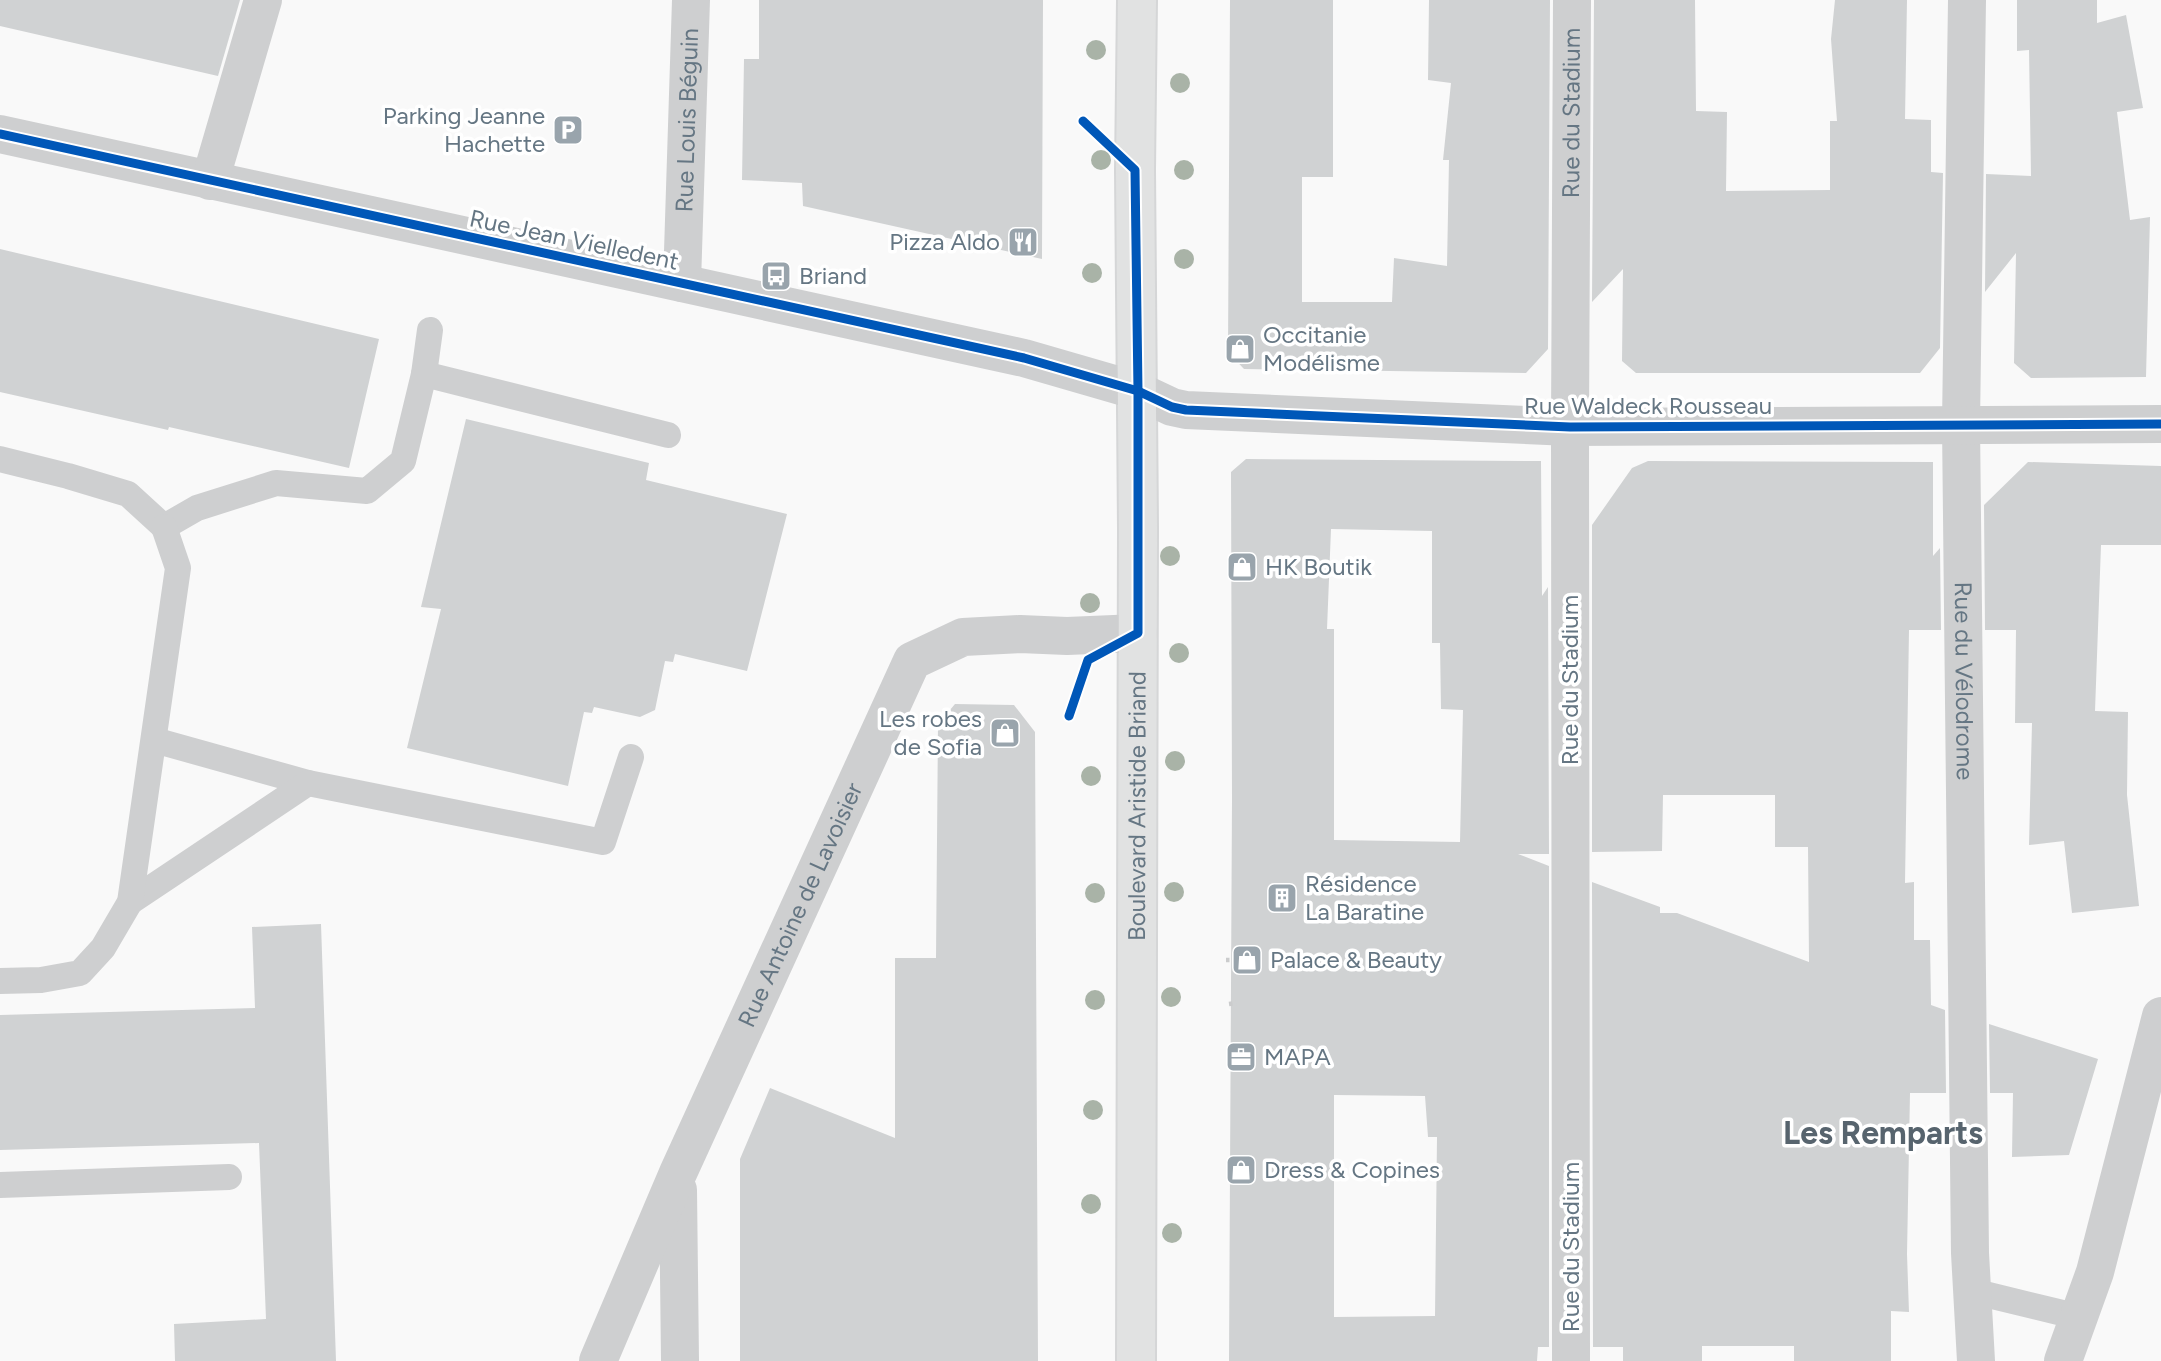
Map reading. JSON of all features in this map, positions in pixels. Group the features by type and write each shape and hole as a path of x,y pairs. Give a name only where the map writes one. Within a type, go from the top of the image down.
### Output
{"main road":[{"name":"Boulevard Aristide Briand","path":"1136,1361 1137,0"}],"street":[{"path":"210,181 263,0"},
{"name":"Rue Louis Béguin","path":"682,283 691,0"},
{"name":"Rue du Stadium","path":"1571,1361 1572,0"},
{"name":"Rue du Vélodrome","path":"1967,0 1961,424 1970,1253 1976,1361"},
{"name":"Rue Jean Vielledent","path":"0,134 1024,358 1138,391"},
{"name":"Rue Waldeck Rousseau","path":"1138,391 1172,407 1186,410 1570,427 2161,424"},
{"name":"Rue Antoine de Lavoisier","path":"598,1361 678,1173 912,662 963,637 1138,633"},
{"path":"2063,1361 2095,1272 2161,1016"},
{"path":"678,1173 680,1361"}],"lane":[{"path":"164,527 197,508 276,483 367,491 403,461 424,374 430,330"},
{"path":"424,374 668,435"},
{"path":"0,459 68,475 128,494 164,527 178,568 130,902 103,948 80,973 41,980 0,982"},
{"path":"154,740 308,783 603,842 631,757"},
{"path":"130,902 308,783"},
{"path":"0,1185 229,1177"},
{"path":"1972,1291 2079,1317"}],"path":[{"path":"1229,1004 1236,1003"}],"building":[{"path":"0,0 240,0 218,76 0,26"},
{"path":"759,0 1043,0 1042,259 803,206 802,183 742,180 744,59 759,59"},
{"path":"1230,0 1333,0 1333,177 1302,177 1302,302 1392,302 1394,258 1447,266 1449,160 1443,160 1451,83 1428,80 1429,0 1550,0 1548,349 1526,373 1244,369 1228,352"},
{"path":"1594,0 1695,0 1696,111 1727,112 1726,191 1830,190 1830,121 1837,121 1831,39 1835,0 1907,0 1905,119 1931,120 1931,172 1943,173 1940,348 1920,373 1636,373 1622,361 1623,269 1592,302"},
{"path":"2017,0 2097,0 2097,23 2126,15 2143,108 2117,112 2130,220 2150,217 2146,377 2031,378 2014,363 2016,253 1985,292 1986,174 2031,176 2029,50 2017,51"},
{"path":"0,249 379,339 349,468 0,392"},
{"path":"466,419 649,463 646,480 787,514 747,671 675,654 673,662 665,661 655,710 640,717 594,707 592,713 584,712 568,786 407,748 441,609 421,607"},
{"path":"1246,459 1541,461 1542,596 1548,587 1549,854 1518,854 1549,866 1549,1347 1538,1347 1537,1361 1229,1361 1231,472","holes":["1331,529 1432,531 1432,643 1440,643 1441,709 1463,710 1460,842 1334,840 1334,629 1327,629","1334,1095 1425,1096 1428,1137 1437,1137 1435,1316 1334,1317"]},
{"path":"1648,461 1933,462 1933,556 1940,548 1941,630 1909,630 1905,883 1914,882 1914,940 1930,940 1931,1005 1945,1010 1946,1093 1910,1093 1907,1254 1909,1312 1891,1311 1891,1361 1794,1361 1794,1346 1702,1346 1702,1361 1623,1361 1623,1347 1593,1347 1592,882 1660,907 1660,913 1677,913 1809,962 1808,847 1775,847 1775,795 1663,795 1662,851 1592,852 1592,525 1632,468"},
{"path":"2028,462 2161,466 2161,545 2101,545 2095,711 2128,712 2127,795 2139,906 2072,913 2064,841 2029,845 2032,723 2015,723 2016,630 1985,630 1984,505"},
{"path":"955,704 1014,705 1035,732 1038,1361 740,1361 740,1159 770,1088 895,1138 895,958 936,958 938,724"},
{"path":"321,924 336,1361 175,1361 174,1324 266,1319 259,1143 0,1150 0,1015 255,1008 252,927"},
{"path":"1989,1024 2098,1059 2069,1155 2012,1157 2013,1093 1990,1093"}],"cycle path":[{"path":"1069,716 1088,660 1138,633 1135,170 1083,121"},
{"path":"0,134 1024,358 1138,391 1172,407 1186,410 1570,427 2161,424"}],"place":[{"name":"Parking Jeanne Hachette","path":"568,130"},
{"name":"Pizza Aldo","path":"1023,242"},
{"name":"Briand","path":"776,276"},
{"name":"Occitanie Modélisme","path":"1240,349"},
{"name":"HK Boutik","path":"1242,567"},
{"name":"Les robes de Sofia","path":"1005,733"},
{"name":"Résidence La Baratine","path":"1282,898"},
{"name":"Palace & Beauty","path":"1247,960"},
{"name":"MAPA","path":"1241,1057"},
{"name":"Dress & Copines","path":"1241,1170"}],"district":[{"name":"Les Remparts","path":"1883,1133"}]}
